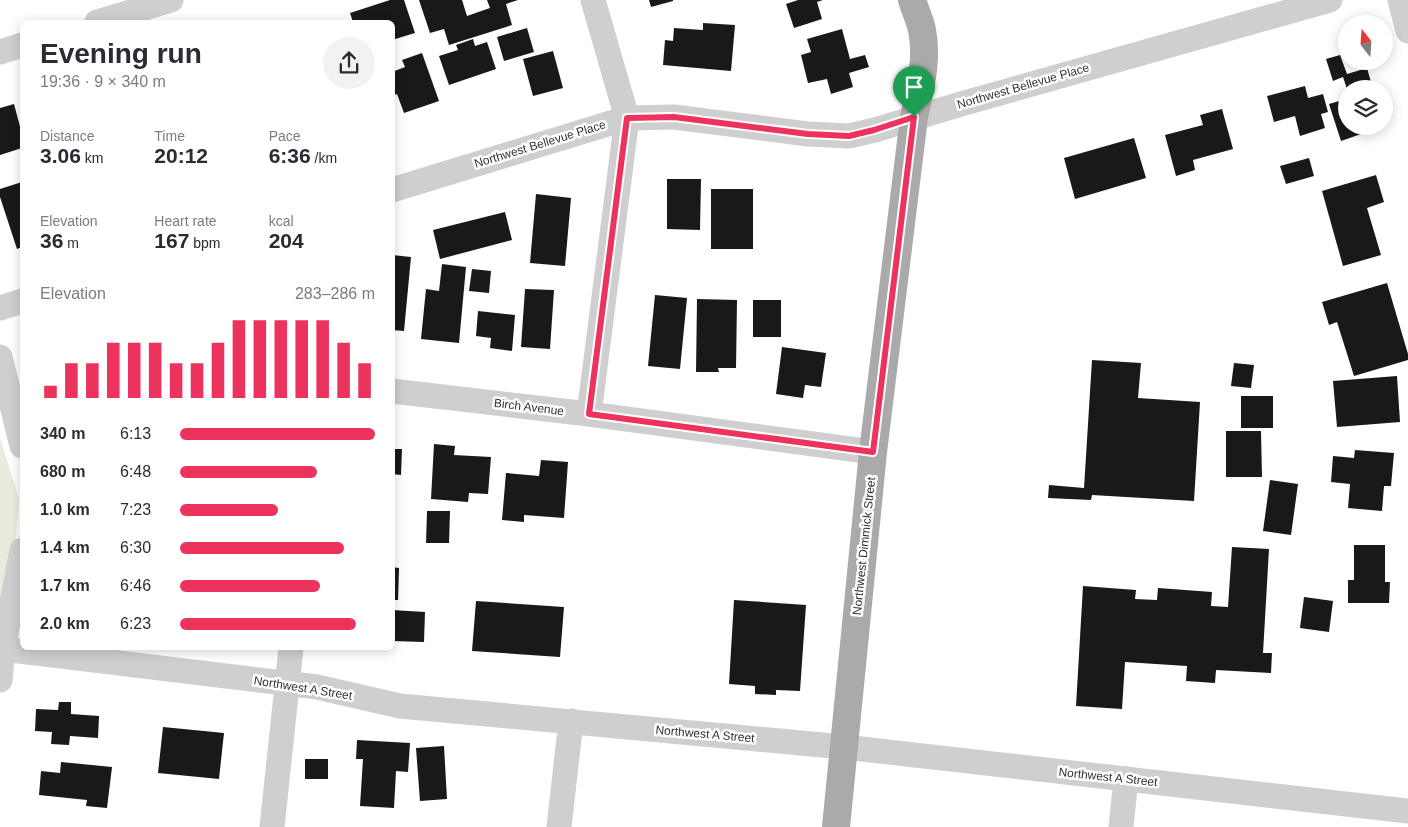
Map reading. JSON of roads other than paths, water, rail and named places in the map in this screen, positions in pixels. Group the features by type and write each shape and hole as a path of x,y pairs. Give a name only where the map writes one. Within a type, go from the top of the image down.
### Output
{"main road":[{"name":"Northwest Dimmick Street","path":"836,827 873,452 914,117 922,82 924,54 922,31 912,0"}],"street":[{"path":"103,20 171,0"},
{"path":"589,414 627,118 594,0"},
{"name":"Northwest Bellevue Place","path":"395,189 627,118 674,117 808,134 849,136 1330,0"},
{"path":"1400,0 1408,31"},
{"path":"0,52 20,46"},
{"path":"0,308 20,302"},
{"path":"0,357 20,438"},
{"name":"Birch Avenue","path":"395,391 589,414 873,452"},
{"path":"0,680 3,649 20,560"},
{"name":"Northwest A Street","path":"3,649 317,687 400,706 844,748 1408,808"},
{"path":"272,827 291,650"},
{"path":"558,827 571,721"},
{"path":"1120,827 1126,779"}]}
